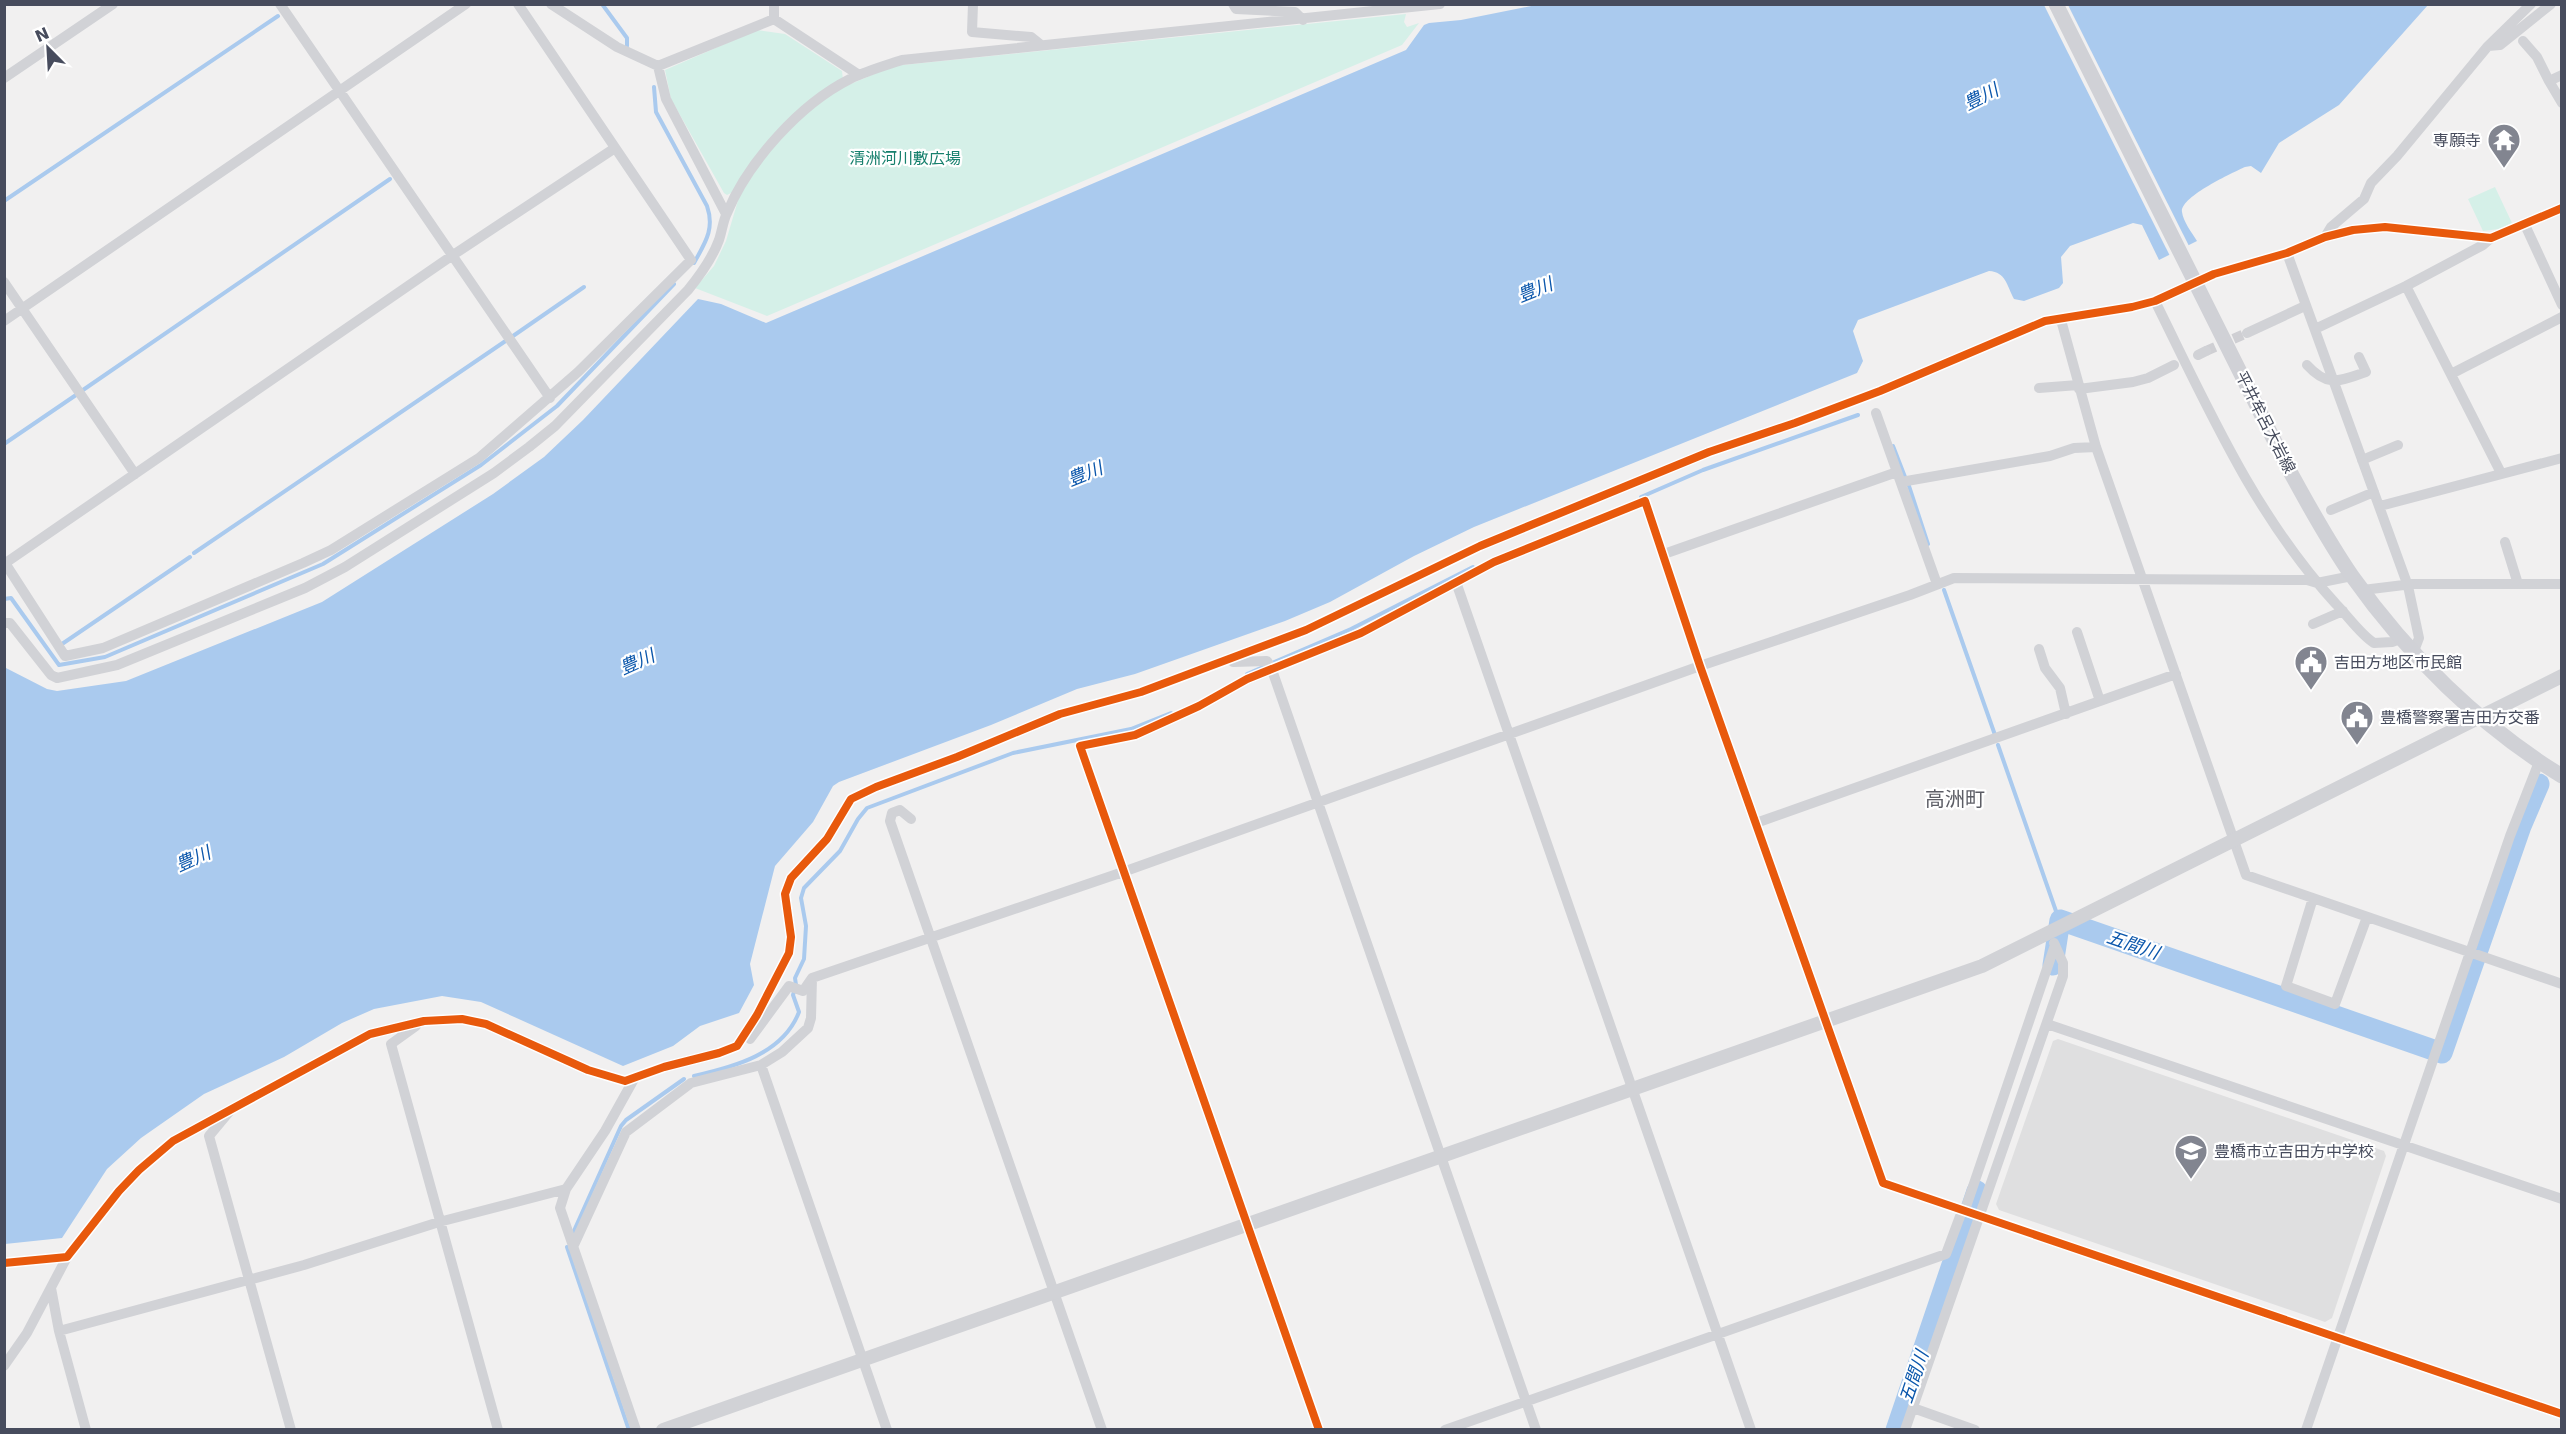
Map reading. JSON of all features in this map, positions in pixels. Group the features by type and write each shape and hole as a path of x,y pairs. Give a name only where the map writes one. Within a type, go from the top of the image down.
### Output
{"main road":[{"name":"平井牟呂大岩線","path":"2056,4 2287,466 2352,576 2414,651 2458,698 2539,762 2562,776"}],"street":[{"path":"4,78 113,4"},
{"path":"280,4 550,398"},
{"path":"4,321 466,4"},
{"path":"518,4 691,260 550,398 471,463 331,549 103,648 65,656 5,564 453,255 615,148"},
{"path":"551,4 617,47 658,66 774,19"},
{"path":"774,4 774,19"},
{"path":"973,4 972,32 1031,37 1041,45"},
{"path":"1233,4 1236,9 1294,12 1303,20"},
{"path":"4,623 10,623 18,629 51,675 57,678 117,665 305,588 345,567 494,472 555,426 703,273 713,255 726,214 759,159 775,140 821,98 859,75 902,60 1440,4"},
{"path":"2325,237 2331,227 2364,199 2371,183 2488,46 2531,4"},
{"path":"2488,46 2500,45 2551,4"},
{"path":"774,19 859,75"},
{"path":"2523,41 2537,57 2562,104"},
{"path":"658,66 666,99 726,214"},
{"path":"2549,81 2562,75"},
{"path":"2315,329 2406,286 2492,238 2562,208"},
{"path":"2525,225 2562,305"},
{"path":"737,1046 757,1015 789,953 791,937 785,901 787,886 791,878 827,839 851,799 1060,714 1141,692 1306,630 1480,546 1709,452 1880,391 2045,321 2061,320 2156,301 2194,280 2288,253 2325,237 2367,228 2385,227 2492,238"},
{"path":"2288,253 2305,306 2408,585 2420,640 2414,651"},
{"path":"4,282 135,474"},
{"path":"2406,286 2501,473"},
{"path":"2156,301 2228,448 2259,501 2317,583 2374,643 2391,642 2403,638"},
{"path":"2247,333 2305,306"},
{"path":"2451,374 2562,317"},
{"path":"2061,320 2096,447 2246,875 2562,984"},
{"path":"2307,365 2317,376 2334,382 2366,372 2359,357"},
{"path":"2039,388 2133,382 2148,378 2174,365"},
{"path":"1876,413 1937,584"},
{"path":"2362,460 2398,445"},
{"path":"1664,554 1899,477 2050,456 2074,448 2096,447"},
{"path":"2380,506 2562,458"},
{"path":"2331,510 2374,492"},
{"path":"1319,1430 1080,746 1135,735 1199,706 1270,666 1361,633 1494,562 1645,501 1700,666 1883,1183 2562,1414"},
{"path":"2505,542 2518,584"},
{"path":"4,1366 27,1333 67,1257 119,1191 154,1156 232,1107 370,1034 424,1021 462,1019 486,1024 588,1070 619,1081 634,1079 664,1067 719,1053 749,1041 795,988 803,992 812,978 1123,872 1509,733 1954,578 2307,580 2317,583 2352,576"},
{"path":"1456,582 1752,1430"},
{"path":"2363,590 2408,585 2562,584"},
{"path":"2313,624 2343,611"},
{"path":"2077,632 2100,701"},
{"path":"2039,649 2045,668 2060,688 2066,714"},
{"path":"1230,658 1233,663 1270,666"},
{"path":"1270,666 1536,1430"},
{"path":"1756,823 2176,674"},
{"path":"663,1430 1825,1022 2052,939 2234,840 2562,676"},
{"path":"2306,1430 2510,836 2539,762"},
{"path":"911,819 900,810 892,813 890,821 1102,1430"},
{"path":"2313,898 2286,987 2335,1004 2367,917"},
{"path":"1905,1430 1970,1213 2047,1024 2063,976 2063,963 2052,939"},
{"path":"1970,1213 1966,1208 2052,939"},
{"path":"573,1247 626,1132 691,1083 760,1065 782,1052 808,1028 811,1018 812,978"},
{"path":"424,1021 391,1044 498,1430"},
{"path":"2047,1024 2562,1199"},
{"path":"760,1065 887,1430"},
{"path":"634,1079 605,1131 566,1190 560,1208 636,1430"},
{"path":"232,1107 209,1136 291,1430"},
{"path":"59,1330 304,1265 439,1222 566,1190"},
{"path":"1445,1430 1946,1254 1970,1213"},
{"path":"4,1263 67,1257"},
{"path":"51,1288 59,1330 86,1430"},
{"path":"1913,1408 1975,1430"}],"shaded area":[{"name":"豊橋市立吉田方中学校","path":"2058,1039 2384,1151 2386,1156 2332,1318 2325,1322 1999,1210 1996,1204 2053,1041"}],"green space":[{"name":"清洲河川敷広場","path":"1406,14 1404,22 1407,27 1419,23 1402,45 767,316 695,288 714,266 726,241 739,197 765,156 804,115 839,89 893,66"},
{"path":"757,30 785,34 842,71 843,80 819,95 733,192 727,195 671,99 665,70"},
{"path":"2495,187 2512,223 2499,229 2483,231 2468,199"}],"water":[{"name":"豊川","path":"1541,4 2428,5 2339,105 2279,143 2261,173 2251,166 2245,167 2208,186 2189,199 2182,212 2197,241 2159,260 2142,225 2133,223 2070,246 2061,257 2063,283 2059,288 2024,301 2014,299 2003,277 1989,271 1858,320 1853,331 1863,361 1857,373 1474,527 1414,556 1330,602 1285,621 1135,674 1077,689 991,725 839,782 833,786 813,822 775,866 750,964 754,985 739,1013 700,1026 673,1046 623,1066 481,1002 442,996 374,1009 342,1023 284,1057 204,1094 141,1138 107,1169 62,1238 5,1244 4,667 47,689 57,691 126,681 322,602 493,494 544,457 583,420 698,299 721,304 766,323 1406,50 1424,25"}],"pier":[{"path":"2044,5 2068,5 2190,248 2171,258"}],"waterway":[{"path":"602,4 627,38 627,46"},
{"path":"4,201 278,16"},
{"path":"654,87 656,112 707,206 709,214 708,236 694,263"},
{"path":"83,390 390,179"},
{"path":"4,599 11,598 59,665 105,657 323,564 481,465 557,406 674,284"},
{"path":"513,336 584,287"},
{"path":"194,553 507,340"},
{"path":"4,444 76,395"},
{"path":"1641,497 1703,470 1858,415"},
{"path":"1893,446 1905,477"},
{"path":"1909,486 1928,544"},
{"path":"62,644 190,557"},
{"path":"1247,674 1351,629 1473,567"},
{"path":"1944,590 1995,735"},
{"path":"694,1076 741,1063 756,1056 769,1048 792,1026 799,1012 793,995 796,985 795,978 804,959 806,926 801,898 804,888 840,851 867,808 1013,753 1131,729 1171,713"},
{"path":"1998,745 2057,914"},
{"name":"五間川","path":"2053,965 2060,920 2442,1053 2521,826 2539,784"},
{"path":"573,1233 621,1126 626,1120 684,1079"},
{"name":"五間川","path":"1896,1430 1977,1191"},
{"path":"567,1247 629,1430"}],"tunnel":[{"path":"2206,351 2247,333"}],"cycle path":[{"path":"4,1263 67,1257 119,1191 139,1170 173,1141 370,1034 424,1021 462,1019 486,1024 588,1070 625,1081 737,1046 757,1015 789,953 791,937 785,894 791,878 827,839 851,799 876,787 957,757 1060,714 1141,692 1306,630 1480,546 1709,452 1880,391 2045,321 2155,301 2214,274 2287,253 2325,237 2353,230 2385,227 2491,238 2562,208"},
{"path":"1319,1430 1080,746 1135,735 1199,706 1247,679 1361,633 1494,562 1645,501 1700,666 1883,1183 2562,1414"}],"place":[{"name":"専願寺","path":"2504,169"},
{"name":"吉田方地区市民館","path":"2311,691"},
{"name":"豊橋警察署吉田方交番","path":"2357,746"},
{"name":"豊橋市立吉田方中学校","path":"2191,1180"}],"district":[{"name":"高洲町","path":"1955,799"}]}
